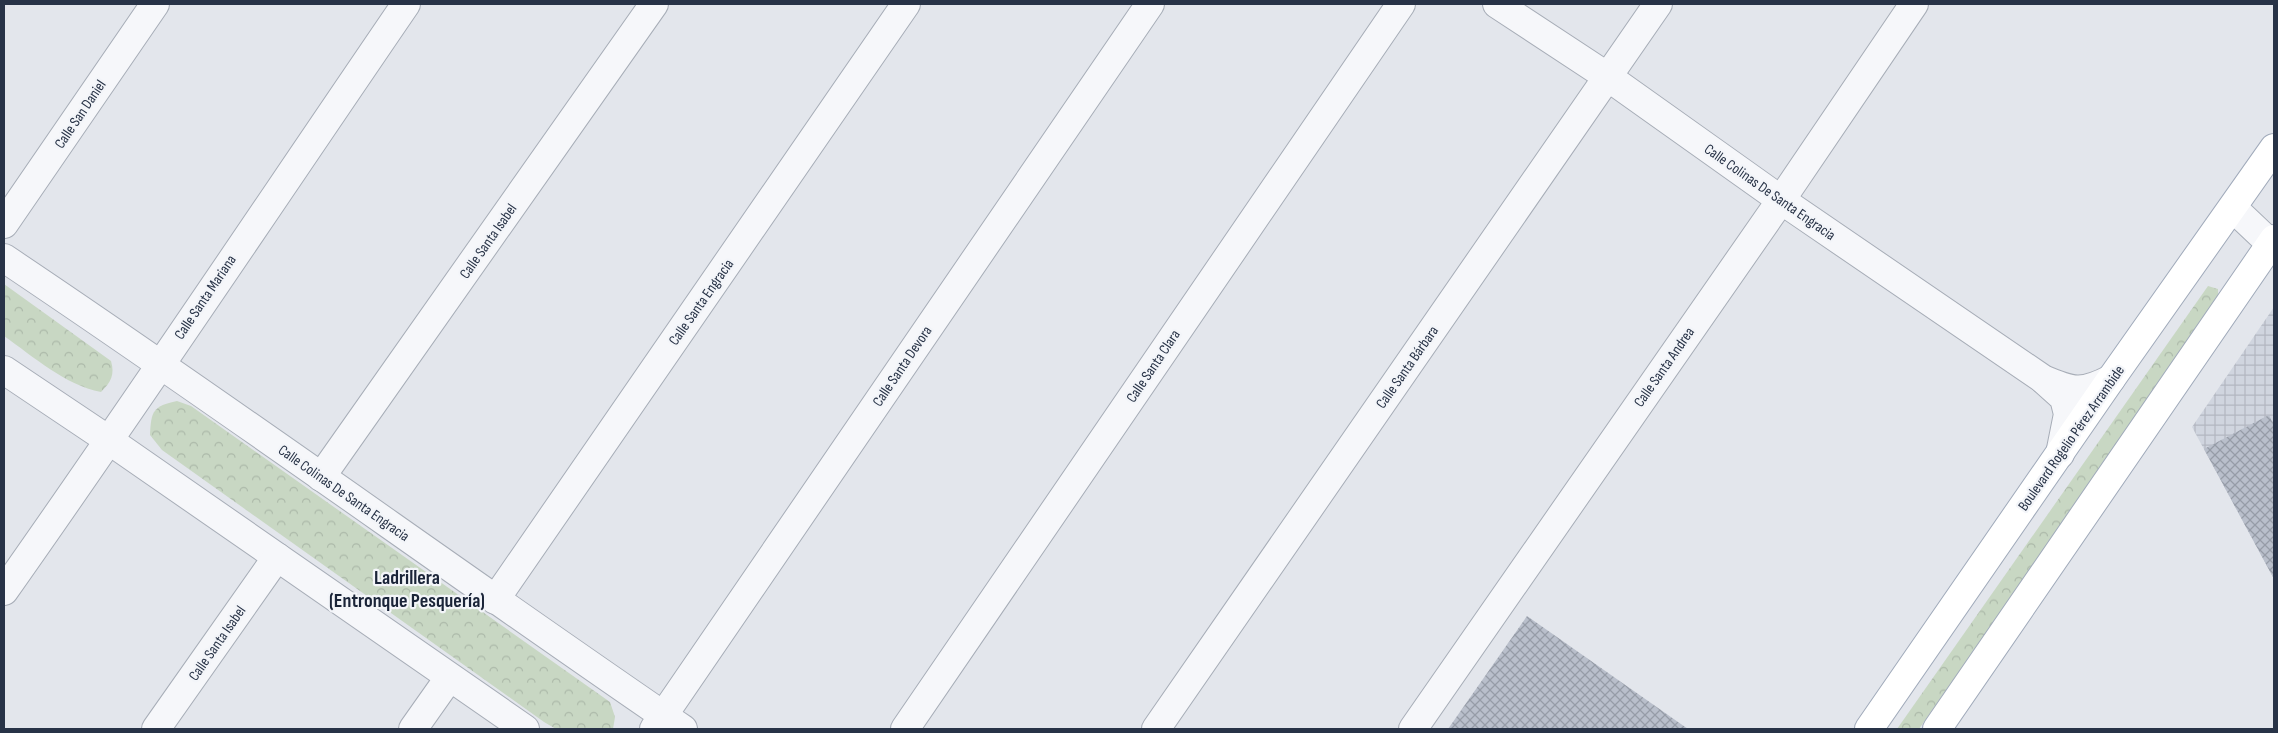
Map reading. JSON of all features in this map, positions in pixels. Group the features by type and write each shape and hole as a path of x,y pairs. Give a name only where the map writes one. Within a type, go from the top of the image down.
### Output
{"main road":[{"name":"Boulevard Rogelio Pérez Arrambide","path":"1870,729 2111,379 2274,148"},
{"path":"1937,729 2273,244"}],"street":[{"name":"Calle San Daniel","path":"4,224 155,4"},
{"name":"Calle Santa Mariana","path":"4,591 110,441 160,363 406,4"},
{"name":"Calle Santa Isabel","path":"321,477 654,4"},
{"name":"Calle Santa Engracia","path":"495,600 906,4"},
{"name":"Calle Santa Devora","path":"666,725 1150,4"},
{"name":"Calle Santa Clara","path":"905,729 1401,4"},
{"name":"Calle Colinas De Santa Engracia","path":"1497,4 1608,77 1781,200 2043,378"},
{"name":"Calle Santa Bárbara","path":"1156,729 1658,4"},
{"name":"Calle Santa Andrea","path":"1412,729 1781,200 1914,4"},
{"path":"2233,208 2273,244"},
{"name":"Calle Colinas De Santa Engracia","path":"4,258 160,363 495,600 666,725"},
{"path":"4,370 110,441 525,729"},
{"path":"2043,378 2061,387 2075,390 2091,389 2111,379"},
{"path":"2043,378 2064,398 2068,414 2060,454"},
{"name":"Calle Santa Isabel","path":"156,729 277,557"},
{"path":"414,729 450,678"}],"shaded area":[{"path":"2274,307 2274,579 2192,427"}],"green space":[{"path":"4,284 111,361 113,370 111,378 101,392 62,377 4,336"},
{"path":"2208,286 2218,289 2218,300 1919,729 1897,729"},
{"path":"177,401 191,406 610,702 615,717 613,729 556,729 544,722 162,450 150,435 151,420 158,408"}],"building":[{"path":"2269,415 2274,426 2274,579 2204,449"},
{"path":"1527,616 1688,729 1448,729"}],"district":[{"name":"Ladrillera (Entronque Pesquería)","path":"407,588"}]}
